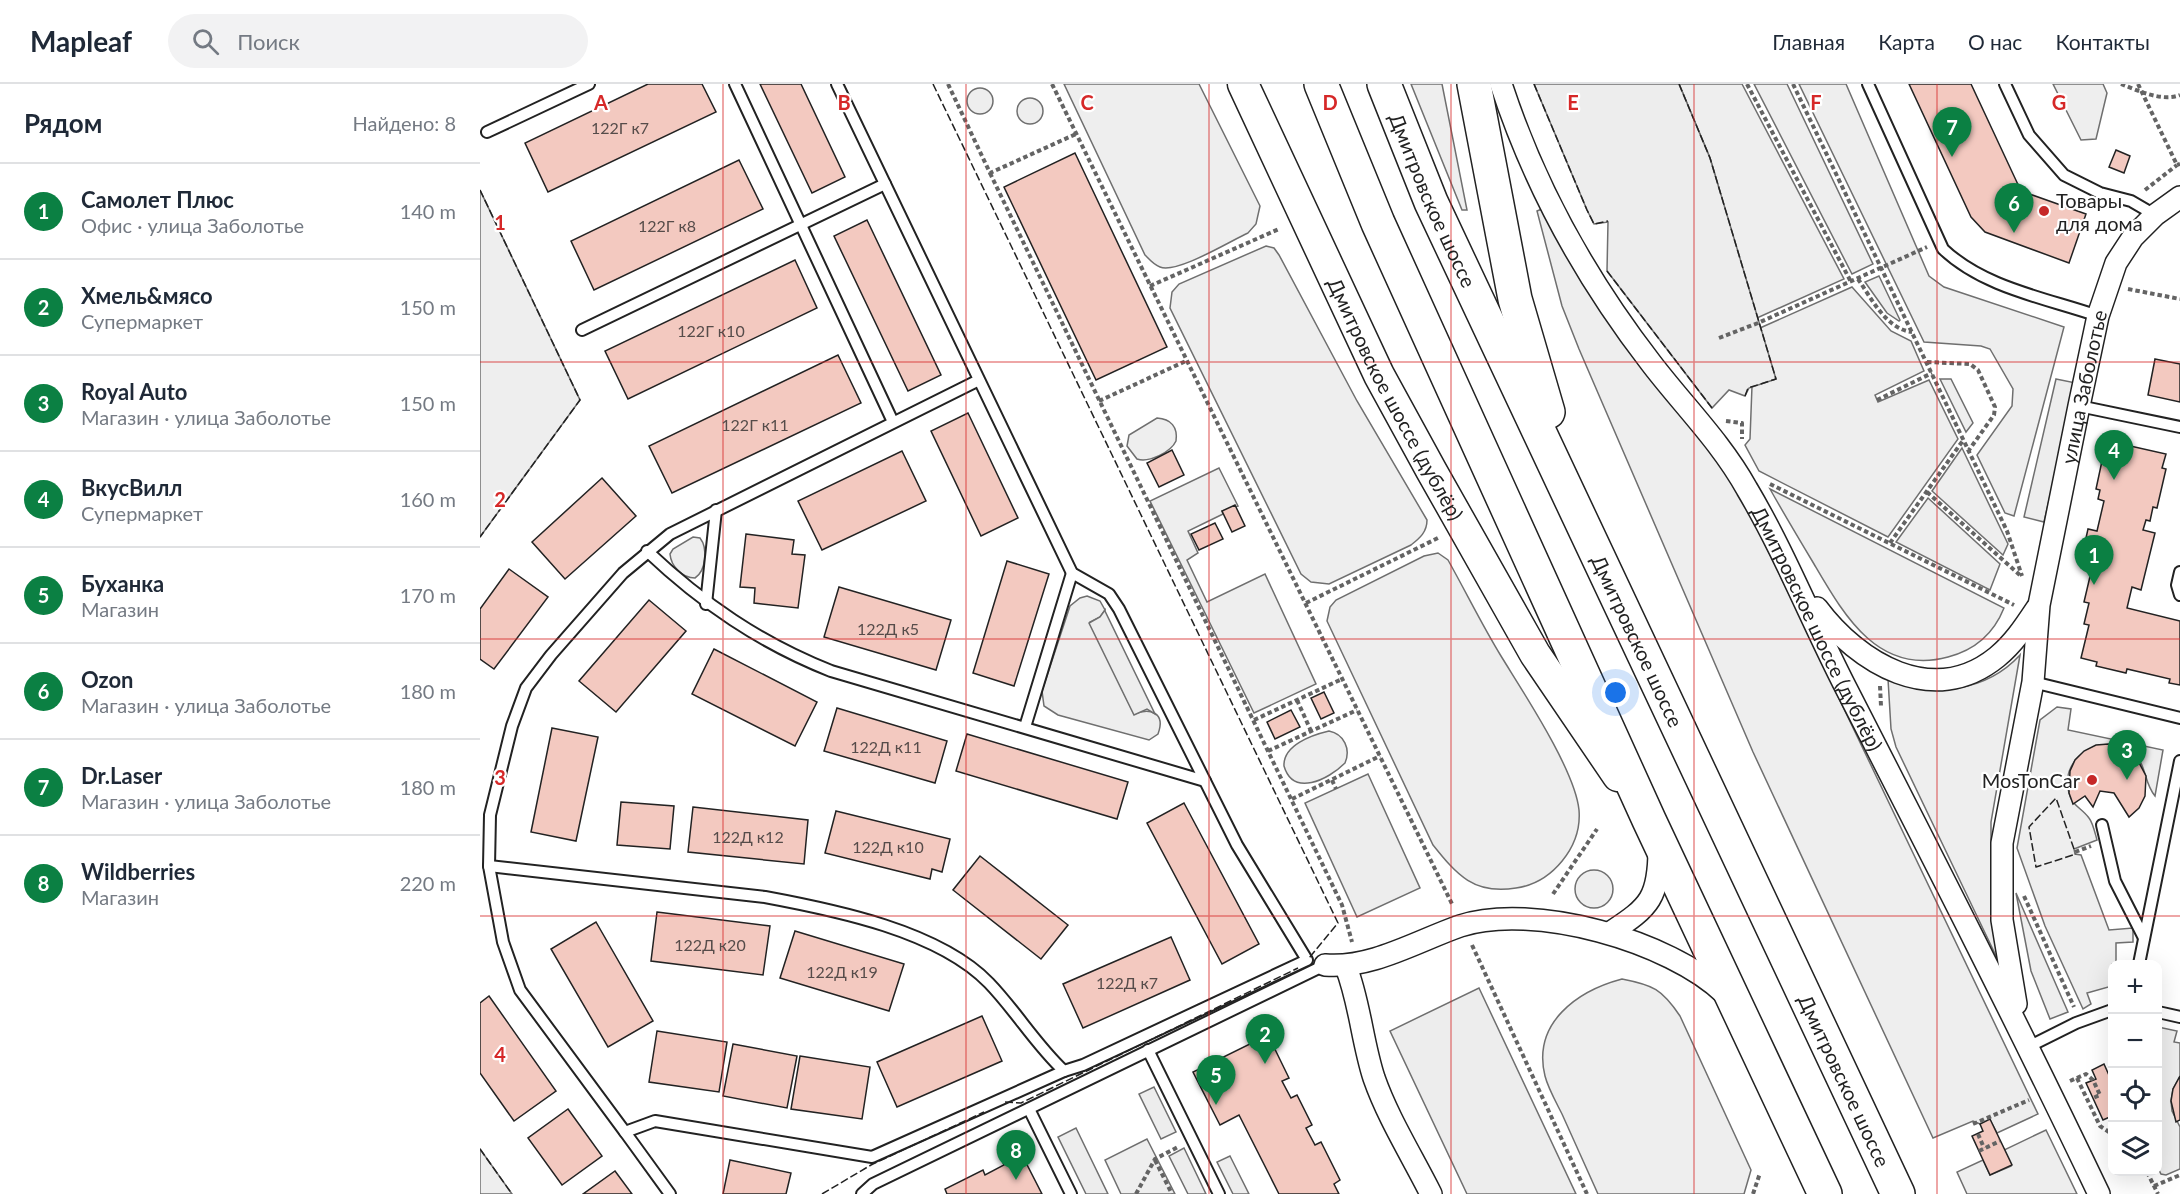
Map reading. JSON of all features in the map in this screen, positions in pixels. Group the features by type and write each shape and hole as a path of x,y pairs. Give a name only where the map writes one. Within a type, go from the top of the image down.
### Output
{"highway":[{"path":"1321,84 1383,233 1654,831 1825,1194"},
{"name":"Дмитровское шоссе","path":"1384,84 1431,202 1898,1194"},
{"path":"1474,84 1515,299 1558,446 1588,536"}],"main road":[{"name":"Дмитровское шоссе (дублёр)","path":"1242,84 1379,375 1431,470 1535,654 1654,831"}],"street":[{"name":"Дмитровское шоссе (дублёр)","path":"1502,84 1529,157 1590,278 1650,362 1730,460 1769,526 1841,679 2025,1039 2099,1194"},
{"name":"улица Заболотье","path":"2025,1039 2006,955 2000,885 2007,812 2033,682 2032,588 2079,406 2098,316 2116,263 2133,237 2155,215 2180,197"},
{"path":"1792,576 1826,620 1851,647 1884,668 1920,678 1956,676 1974,671 1995,658 2012,644 2032,588"},
{"path":"1611,932 1638,915 1653,896 1658,877 1654,831"},
{"path":"1326,964 1462,925 1503,920 1531,920 1611,932 1688,966 1710,979 1735,1004"},
{"path":"1326,964 1356,992 1360,1025 1376,1081 1431,1194"}],"lane":[{"path":"487,132 589,84"},
{"path":"735,84 893,422"},
{"path":"837,84 1072,573 1109,594 1119,609 1237,845 1326,964"},
{"path":"1868,84 1938,242 1952,258 1972,272 2098,316"},
{"path":"2005,84 2029,135 2064,175 2100,193 2131,201 2155,215"},
{"path":"582,330 885,184"},
{"path":"669,1194 520,990 503,942 489,866 490,815 512,726 526,688 551,655 623,573 670,534 979,380"},
{"path":"2079,406 2180,427"},
{"path":"706,604 716,510"},
{"path":"647,551 706,604 798,658 831,671 1205,781"},
{"path":"2180,572 2177,585 2180,595"},
{"path":"1026,727 1072,573"},
{"path":"2033,682 2180,718"},
{"path":"2140,960 2180,761"},
{"path":"2102,825 2115,881 2144,938"},
{"path":"489,866 765,897 802,904 915,935 942,947 990,983 1064,1071"},
{"path":"625,1132 655,1121 872,1157 1064,1071 1326,964"},
{"path":"862,1194 873,1184 1326,964"},
{"path":"2025,1039 2108,1011"},
{"path":"2162,1013 2180,1017"},
{"path":"1148,1050 1219,1194"},
{"path":"1029,1108 1071,1194"}],"path":[{"path":"948,84 1342,905 1352,942"},
{"path":"1052,84 1462,925 1587,1194"},
{"path":"1748,84 1851,282"},
{"path":"1793,84 1964,439 2032,588"},
{"path":"2121,84 2142,92 2172,98 2180,95"},
{"path":"2131,201 2179,164 2138,84"},
{"path":"990,173 1076,134"},
{"path":"1150,286 1279,229"},
{"path":"1719,338 1938,242"},
{"path":"1858,279 1887,319 1904,331 1913,332"},
{"path":"2108,285 2180,299"},
{"path":"1099,401 1186,361"},
{"path":"1927,362 1970,364 1978,370 1995,407 1994,415 1969,450"},
{"path":"1877,400 1932,373"},
{"path":"1721,420 1742,423 1742,442"},
{"path":"1890,543 1964,439"},
{"path":"1769,483 2017,606"},
{"path":"1926,492 2032,588"},
{"path":"1306,603 1440,537"},
{"path":"2012,615 2032,588"},
{"path":"1254,720 1342,679"},
{"path":"1297,700 1311,731"},
{"path":"1268,751 1357,710"},
{"path":"1292,799 1380,756"},
{"path":"1332,780 1336,789"},
{"path":"1553,894 1597,829"},
{"path":"2021,887 2081,1021"},
{"path":"2070,1081 2086,1074 2090,1076 2100,1095 2093,1098"},
{"path":"2077,1078 2100,1126 2108,1131"},
{"path":"1973,1125 2036,1097"},
{"path":"1978,1134 1984,1148"},
{"path":"1136,1194 1155,1159 1192,1140"},
{"path":"1979,1151 2000,1141"},
{"path":"1155,1159 1172,1194"},
{"path":"1753,1194 1760,1173"},
{"path":"2154,1186 2180,1175"},
{"path":"2149,1176 2158,1194"}],"shaded area":[{"path":"1064,84 1199,84 1260,206 1256,224 1248,233 1204,256 1168,268 1154,264 1145,255"},
{"path":"1411,84 1442,84 1467,210 1462,210"},
{"path":"1534,84 1679,84 1710,158 1776,379 1749,388 1745,396 1729,390 1712,408 1607,271 1608,222 1594,224"},
{"path":"1679,84 1742,84 1844,279 1757,318 1710,158"},
{"path":"1754,84 1787,84 1873,264 1852,274"},
{"path":"1799,84 1846,84 1929,276 1944,287 2064,327 2014,516 2005,513 1977,455 2012,406 2013,389 1990,349 1981,346 1924,342"},
{"path":"2053,84 2103,84 2107,93 2096,139 2081,140"},
{"path":"980,88 989,92 993,101 989,110 980,114 971,110 967,101 971,92"},
{"path":"1030,98 1039,102 1043,111 1039,120 1030,124 1021,120 1017,111 1021,102"},
{"path":"480,190 580,400 480,537"},
{"path":"1542,209 1721,463 1754,521 2038,1114 1997,1133 1990,1120 1980,1124 1973,1121 1933,1138 1753,752 1579,349 1562,306 1537,211"},
{"path":"1266,246 1274,248 1279,255 1357,401 1427,520 1426,528 1411,545 1329,584 1311,582 1301,574 1170,308 1172,292 1179,284"},
{"path":"1879,276 1899,321 1887,313 1865,282"},
{"path":"1852,287 1891,331 1911,341 1924,371 1875,395 1878,402 1929,380 1958,439 1888,537 1759,471 1745,445 1750,439 1752,386 1775,379 1760,328"},
{"path":"1940,379 1951,379 1973,423 1966,432"},
{"path":"2056,379 2076,383 2044,522 2024,517"},
{"path":"1157,418 1170,422 1175,428 1176,441 1159,456 1137,459 1127,446 1129,435"},
{"path":"1962,448 2008,544 2003,555 1932,491"},
{"path":"1219,468 1238,506 1222,511 1223,514 1188,531 1198,553 1187,560 1207,602 1265,574 1316,684 1254,713 1150,501"},
{"path":"1770,489 2004,608 2000,617 1989,633 1975,645 1948,657 1923,661 1902,658 1883,649 1866,637 1838,603"},
{"path":"1928,498 2000,564 1990,590 1896,542"},
{"path":"693,537 700,538 703,542 705,553 702,570 695,578 686,576 678,570 672,563 670,554 673,549"},
{"path":"1438,553 1448,560 1494,644 1547,732 1575,793 1579,824 1570,850 1553,871 1529,885 1501,889 1478,885 1459,874 1433,845 1327,621 1330,607 1336,600 1424,556"},
{"path":"1087,596 1100,601 1105,610 1100,617 1090,622 1134,714 1151,712 1158,716 1160,727 1158,734 1149,740 1058,715 1044,706 1042,691 1070,606 1080,598"},
{"path":"1105,610 1155,714 1147,709 1134,715 1089,623 1100,617"},
{"path":"2020,655 1991,822 1991,894 1998,960 1896,747 1891,729 1888,679 1922,688 1940,690 1958,688 1991,677"},
{"path":"2057,707 2071,709 2068,730 2163,750 2155,796 2139,760 2124,748 2112,745 2099,746 2078,757 2071,767 2068,779 2070,797 2090,820 2097,840 2074,849 2075,854 2081,855 2109,930 2133,928 2133,942 2116,943 2116,960 2108,960 2108,987 2087,993 2091,1004 2083,1009 2045,926 2017,848 2040,720"},
{"path":"1329,731 1339,735 1345,743 1347,758 1345,763 1321,780 1303,783 1295,781 1284,766 1288,752 1307,738"},
{"path":"1368,774 1420,888 1357,917 1305,803"},
{"path":"1594,870 1607,876 1613,889 1607,902 1594,908 1581,902 1575,889 1581,876"},
{"path":"2016,893 2068,1012 2050,1019 2031,971"},
{"path":"1622,979 1656,990 1668,1000 1680,1016 1751,1170 1744,1194 1598,1194 1548,1085 1543,1057 1545,1040 1552,1025 1562,1012 1589,992"},
{"path":"1479,988 1576,1194 1467,1194 1390,1031"},
{"path":"2162,1028 2177,1031 2174,1042 2180,1043 2180,1076 2173,1089 2171,1101 2172,1111 2180,1127 2180,1169 2166,1175 2162,1174"},
{"path":"1154,1087 1176,1132 1161,1139 1139,1094"},
{"path":"1076,1128 1108,1194 1086,1194 1058,1137"},
{"path":"2046,1130 2077,1194 1967,1194 1957,1172 1983,1160 1990,1175 2011,1166 2004,1150"},
{"path":"1147,1139 1175,1194 1121,1194 1105,1160"},
{"path":"1184,1148 1206,1194 1188,1194 1169,1156"},
{"path":"480,1149 512,1194 480,1194"},
{"path":"1230,1156 1249,1194 1233,1194 1217,1162"}],"building":[{"path":"648,84 702,84 716,112 548,192 525,143"},
{"path":"760,84 801,84 845,177 812,193"},
{"path":"1909,84 1971,84 2021,191 2086,214 2069,263 1985,232 1971,217"},
{"path":"2116,150 2130,156 2124,173 2109,167"},
{"path":"1075,153 1167,347 1096,380 1004,187"},
{"path":"739,160 763,209 594,290 571,241"},
{"path":"867,220 941,375 908,391 834,236"},
{"path":"795,260 817,308 628,399 605,351"},
{"path":"838,355 861,403 672,493 649,446"},
{"path":"2155,359 2180,364 2180,402 2148,395"},
{"path":"968,413 1018,518 981,536 931,431"},
{"path":"2117,443 2166,454 2162,468 2166,469 2157,508 2153,507 2150,521 2146,520 2143,530 2155,533 2141,590 2132,587 2127,608 2180,621 2180,685 2169,683 2170,679 2127,669 2126,673 2096,666 2097,662 2081,658 2089,625 2084,624 2089,603 2084,602 2092,568 2080,565 2088,529 2097,531 2104,501 2098,499 2100,490 2096,489 2102,461 2106,462 2109,453 2115,454"},
{"path":"1172,450 1184,475 1159,487 1147,463"},
{"path":"902,451 926,501 822,550 798,501"},
{"path":"602,478 636,516 565,579 532,542"},
{"path":"1235,505 1245,526 1232,532 1222,511"},
{"path":"1215,523 1223,539 1199,550 1191,534"},
{"path":"746,534 794,540 792,554 805,555 798,608 754,603 755,588 740,587"},
{"path":"1007,561 1049,574 1014,686 973,673"},
{"path":"509,569 548,597 494,669 480,659 480,609"},
{"path":"839,587 951,620 936,670 824,637"},
{"path":"649,600 686,631 616,712 579,681"},
{"path":"714,649 817,702 795,746 692,694"},
{"path":"1324,692 1334,713 1321,719 1311,698"},
{"path":"837,708 947,741 935,783 824,751"},
{"path":"1291,710 1300,727 1275,739 1267,722"},
{"path":"552,728 598,737 576,841 531,832"},
{"path":"967,734 1128,782 1117,819 956,771"},
{"path":"2096,745 2122,746 2135,755 2146,776 2145,796 2139,808 2129,817 2114,793 2100,791 2093,807 2085,796 2073,804 2069,793 2070,771 2075,760 2084,751"},
{"path":"621,802 674,806 670,849 617,845"},
{"path":"1184,803 1259,944 1222,964 1147,823"},
{"path":"693,807 808,820 804,864 688,852"},
{"path":"836,811 950,839 942,872 932,869 930,879 825,853"},
{"path":"980,856 1068,925 1041,959 953,890"},
{"path":"657,912 770,926 763,975 651,961"},
{"path":"596,922 653,1021 608,1047 551,949"},
{"path":"795,931 904,964 889,1011 780,978"},
{"path":"1171,937 1190,980 1083,1028 1063,984"},
{"path":"489,996 556,1091 514,1121 480,1073 480,1003"},
{"path":"982,1016 1002,1061 897,1107 877,1062"},
{"path":"657,1031 727,1042 719,1092 649,1082"},
{"path":"1268,1035 1289,1078 1282,1081 1291,1098 1297,1095 1312,1125 1306,1128 1315,1145 1321,1142 1340,1180 1334,1184 1339,1194 1279,1194 1239,1115 1220,1125 1193,1072"},
{"path":"733,1044 797,1056 787,1108 723,1096"},
{"path":"800,1056 870,1067 862,1119 791,1109"},
{"path":"2104,1064 2108,1073 2108,1118 2103,1120 2086,1083 2096,1079 2092,1070"},
{"path":"2180,1076 2180,1120 2176,1122 2171,1101 2173,1089"},
{"path":"568,1109 602,1156 562,1185 528,1138"},
{"path":"1990,1119 2012,1165 1990,1175 1972,1136 1983,1131 1980,1124"},
{"path":"1020,1151 1042,1194 947,1194 945,1189 983,1170 985,1175 1004,1165 1002,1160"},
{"path":"730,1160 791,1173 786,1194 723,1194"},
{"path":"615,1171 632,1194 583,1194"}],"fence":[{"path":"933,84 1338,923 1309,958"},
{"path":"1534,84 1594,224 1608,221"},
{"path":"1679,84 1710,158 1776,379 1748,388 1745,396"},
{"path":"480,190 580,400 480,537"},
{"path":"1607,271 1712,408"},
{"path":"2074,849 2056,798 2029,827 2036,867 2076,854"},
{"path":"1005,1102 1021,1103 1298,968"},
{"path":"822,1194 871,1165 984,1112"},
{"path":"480,1149 512,1194"}],"place":[{"name":"Dr.Laser","path":"1952,157"},
{"name":"Товары для дома","path":"2044,211"},
{"name":"Ozon","path":"2014,233"},
{"name":"ВкусВилл","path":"2114,480"},
{"name":"Самолет Плюс","path":"2094,585"},
{"name":"MosTonCar","path":"2092,780"},
{"name":"Royal Auto","path":"2127,780"},
{"name":"Хмель&мясо","path":"1265,1064"},
{"name":"Буханка","path":"1216,1105"},
{"name":"Wildberries","path":"1016,1180"}]}
